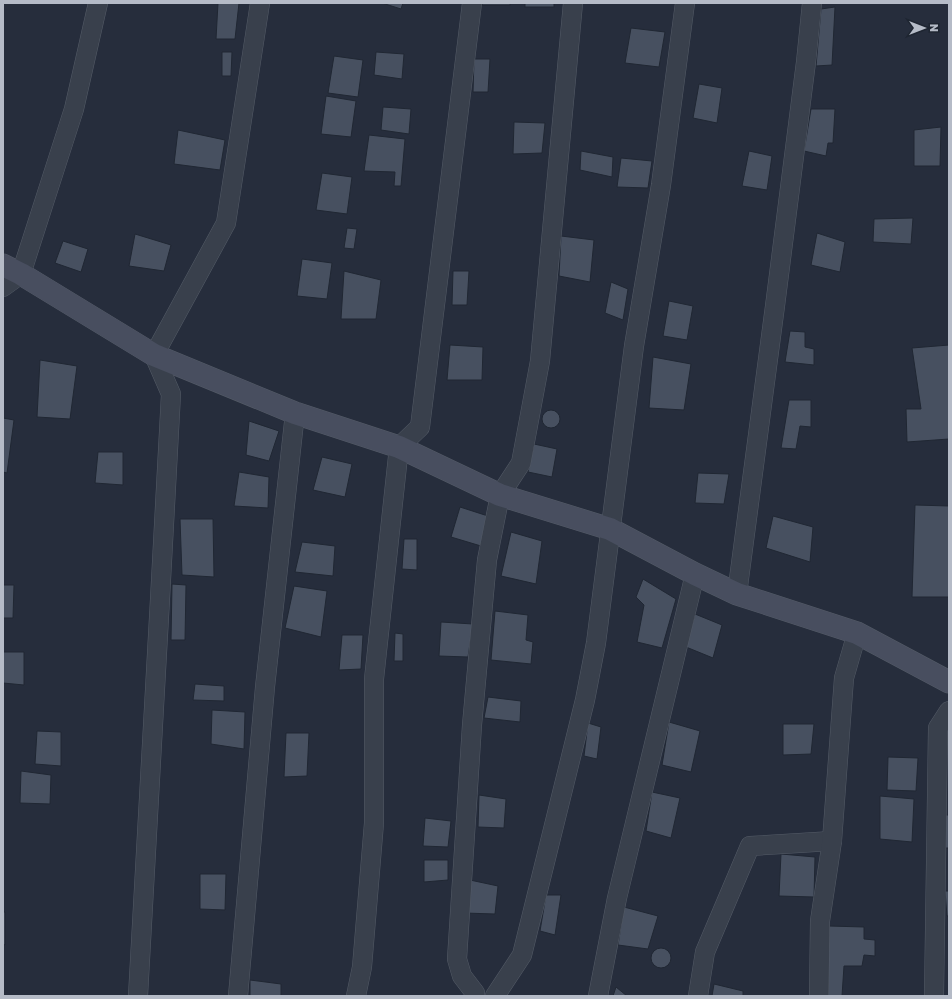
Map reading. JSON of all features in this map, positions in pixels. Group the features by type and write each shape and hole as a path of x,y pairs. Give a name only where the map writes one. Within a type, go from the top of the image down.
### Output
{"street":[{"path":"3,287 12,270 74,109 98,3"},
{"path":"154,355 226,223 260,3"},
{"path":"356,996 362,967 374,823 374,679 399,447 420,427 472,3"},
{"path":"475,994 462,976 457,959 472,725 487,560 500,495 521,463 540,361 573,3"},
{"path":"495,996 522,955 576,739 596,643 634,346 661,185 685,3"},
{"path":"737,594 806,62 812,3"},
{"path":"12,270 154,355 295,413 399,447 500,495 610,529 695,574 737,594 857,633 949,682"},
{"path":"138,996 171,394 154,355"},
{"path":"238,996 265,687 295,413"},
{"path":"598,996 616,898 695,574"},
{"path":"818,996 820,921 832,841 844,678 857,633"},
{"path":"934,996 938,728 949,711"},
{"path":"698,996 706,952 750,846 832,841"}],"building":[{"path":"218,3 239,3 235,39 216,39"},
{"path":"382,3 403,3 401,9"},
{"path":"482,3 510,3 510,5 482,5"},
{"path":"525,3 554,3 554,7 525,7"},
{"path":"835,7 832,65 816,66 821,9"},
{"path":"631,28 665,32 659,67 625,63"},
{"path":"222,52 232,52 231,76 222,76"},
{"path":"376,52 404,54 402,79 374,75"},
{"path":"334,56 363,60 358,97 328,93"},
{"path":"474,59 490,59 488,92 473,92"},
{"path":"699,84 722,88 717,123 693,118"},
{"path":"326,96 356,101 351,137 321,134"},
{"path":"383,107 411,109 409,134 381,130"},
{"path":"811,109 835,109 833,143 828,143 826,156 804,151"},
{"path":"514,122 545,123 542,153 513,154"},
{"path":"941,127 940,166 914,166 914,130"},
{"path":"178,130 225,140 220,170 174,164"},
{"path":"369,135 405,139 401,186 394,186 395,172 364,171"},
{"path":"581,151 613,157 612,177 580,170"},
{"path":"749,151 772,156 767,190 742,186"},
{"path":"621,158 652,161 648,188 617,187"},
{"path":"322,173 352,177 347,214 316,210"},
{"path":"913,218 911,244 873,242 874,219"},
{"path":"347,228 357,229 354,249 344,248"},
{"path":"817,233 845,242 840,272 811,265"},
{"path":"135,234 171,245 164,271 129,266"},
{"path":"561,236 594,240 590,282 559,276"},
{"path":"63,241 88,249 81,272 55,263"},
{"path":"302,259 332,263 327,299 297,296"},
{"path":"344,271 381,280 376,319 341,319"},
{"path":"453,271 469,271 467,305 452,305"},
{"path":"611,282 628,289 623,320 605,313"},
{"path":"669,301 693,306 687,340 663,336"},
{"path":"790,331 805,332 805,347 814,349 814,365 785,362"},
{"path":"450,345 483,347 482,380 447,380"},
{"path":"949,345 949,439 907,442 906,409 921,409 912,348"},
{"path":"653,357 691,364 684,410 649,408"},
{"path":"40,360 77,366 70,419 37,417"},
{"path":"789,400 811,400 811,427 800,426 796,449 781,448"},
{"path":"547,410 555,410 560,415 558,426 555,428 547,428 542,423 542,415"},
{"path":"3,418 14,420 7,473 3,472"},
{"path":"249,421 279,431 269,461 246,455"},
{"path":"534,444 557,449 552,477 528,472"},
{"path":"98,452 123,452 123,485 95,483"},
{"path":"322,457 352,464 345,497 313,490"},
{"path":"239,472 269,477 268,508 234,506"},
{"path":"698,473 729,474 724,504 695,503"},
{"path":"915,505 949,506 949,597 912,597"},
{"path":"460,507 488,516 481,546 451,537"},
{"path":"773,516 813,527 810,562 766,548"},
{"path":"180,519 213,519 214,577 182,575"},
{"path":"511,532 542,541 536,584 501,576"},
{"path":"404,539 417,539 417,570 402,569"},
{"path":"302,542 335,546 333,576 295,572"},
{"path":"643,579 676,599 662,648 637,642 644,605 636,597"},
{"path":"172,584 186,585 185,640 171,640"},
{"path":"3,585 14,585 13,618 3,618"},
{"path":"294,586 327,591 321,637 285,628"},
{"path":"495,611 528,615 526,640 533,642 531,664 491,660"},
{"path":"695,614 722,625 713,658 686,647"},
{"path":"441,622 473,624 468,657 439,656"},
{"path":"395,633 403,634 403,661 394,661"},
{"path":"342,635 363,635 361,669 339,670"},
{"path":"3,652 24,652 24,685 3,683"},
{"path":"195,684 224,686 224,701 193,700"},
{"path":"488,697 521,701 520,722 484,718"},
{"path":"212,710 245,712 244,749 211,744"},
{"path":"669,722 700,731 691,772 662,765"},
{"path":"588,723 601,727 597,759 584,756"},
{"path":"783,724 814,724 811,754 783,755"},
{"path":"37,731 61,732 61,766 35,764"},
{"path":"286,733 309,733 307,776 284,777"},
{"path":"888,757 918,758 916,791 887,790"},
{"path":"21,771 51,775 50,804 20,803"},
{"path":"652,792 680,798 671,838 646,831"},
{"path":"479,795 506,799 504,828 478,827"},
{"path":"880,796 914,799 912,842 880,839"},
{"path":"944,815 949,815 949,848 944,848"},
{"path":"425,818 451,821 448,847 423,846"},
{"path":"781,854 815,857 814,897 779,896"},
{"path":"424,860 448,860 448,880 424,882"},
{"path":"200,874 226,874 225,910 200,909"},
{"path":"470,880 498,886 495,914 464,913"},
{"path":"945,891 949,891 949,916 947,916"},
{"path":"546,895 561,895 555,935 540,931"},
{"path":"624,907 658,916 648,949 618,945"},
{"path":"3,912 5,912 5,945 3,944"},
{"path":"829,926 864,927 864,939 875,940 875,956 864,955 862,966 844,966 842,996 827,996"},
{"path":"661,948 668,951 671,958 668,965 661,968 654,965 651,958 654,951"},
{"path":"250,980 281,984 281,996 250,996"},
{"path":"714,984 743,991 743,996 712,996"},
{"path":"616,987 627,996 613,996"}]}
